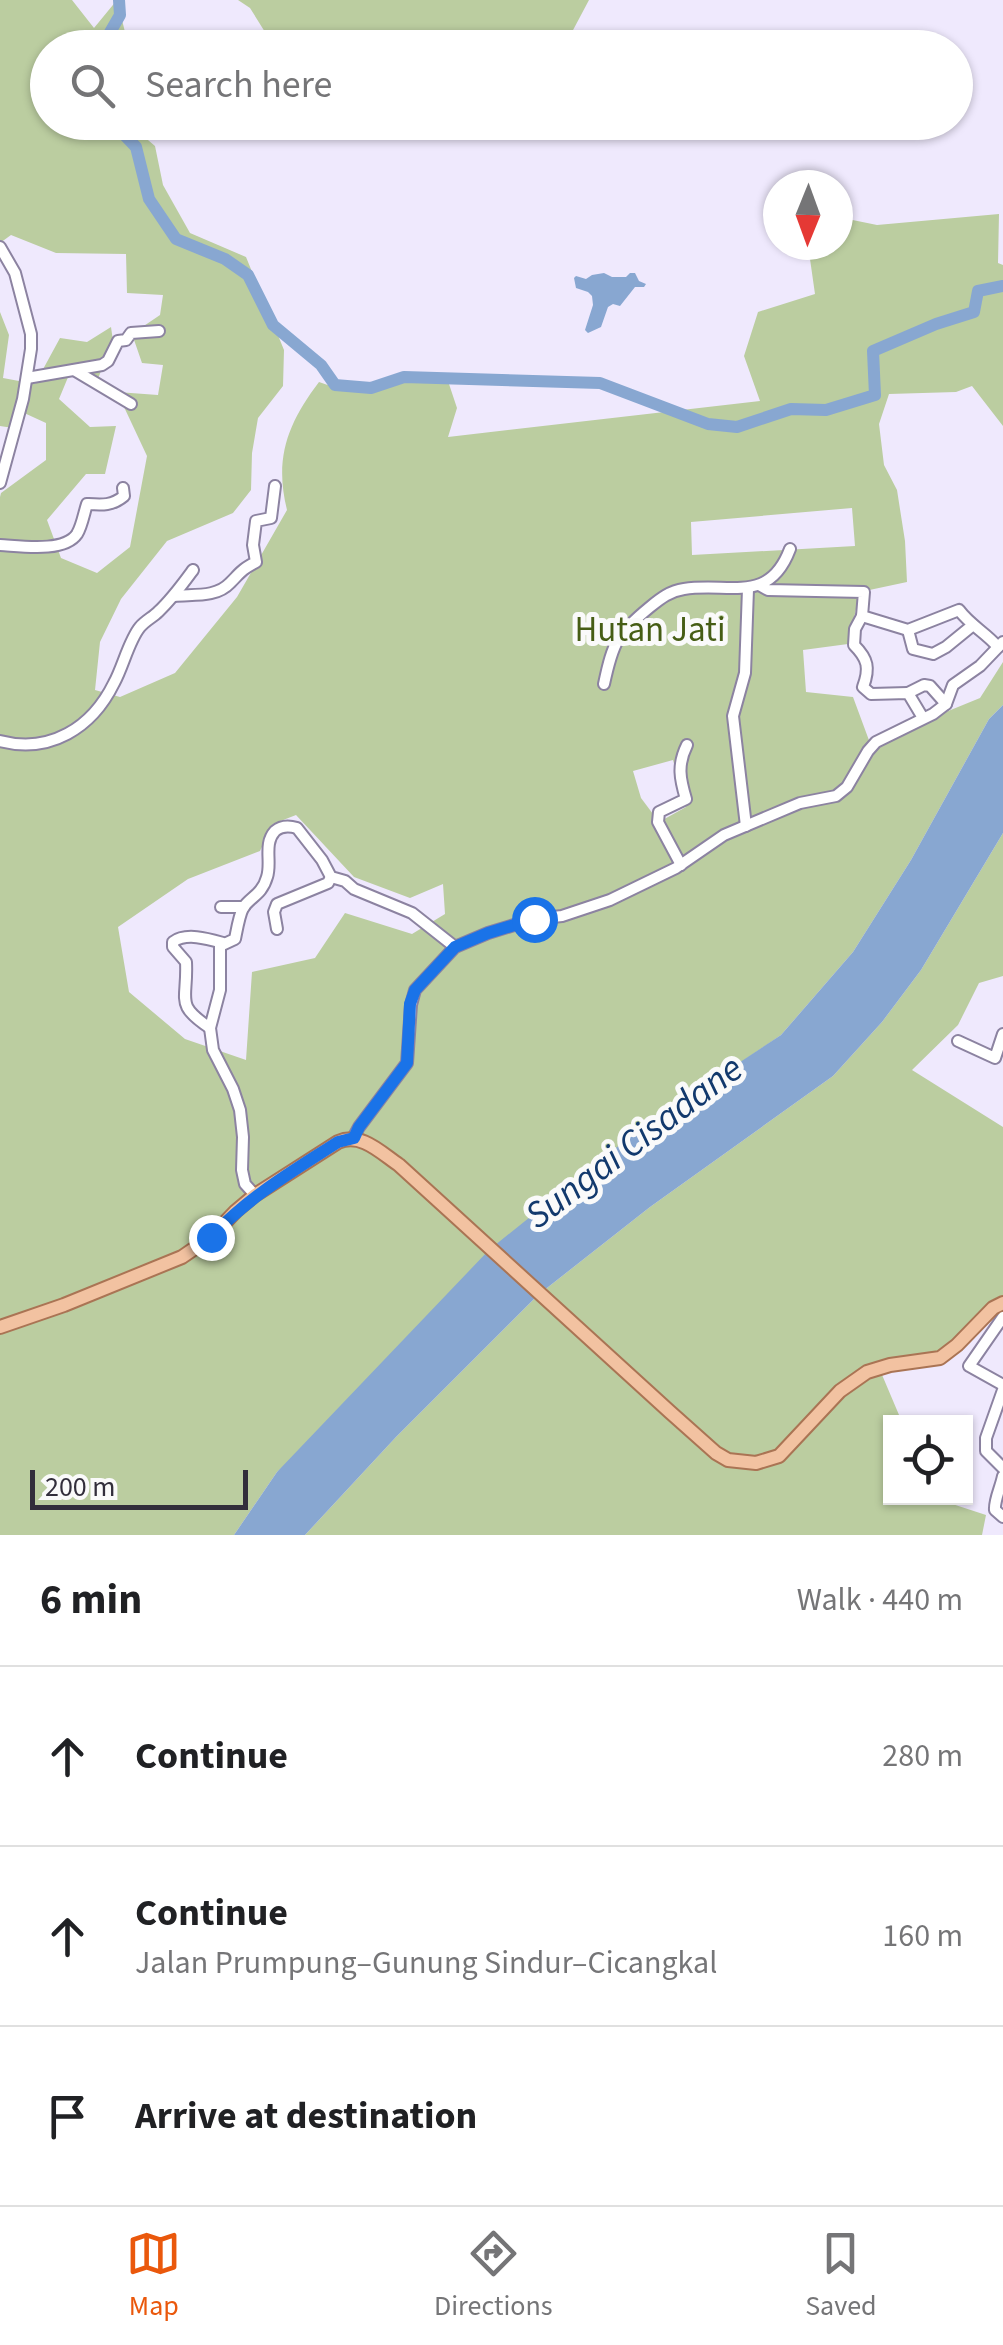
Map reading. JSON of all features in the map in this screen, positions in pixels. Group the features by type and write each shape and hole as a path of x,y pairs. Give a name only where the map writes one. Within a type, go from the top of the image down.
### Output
{"main road":[{"path":"0,1327 182,1258 255,1196 338,1142 354,1138 399,1165 728,1460 756,1463 779,1456 840,1391 866,1372 940,1358 1003,1303"}],"street":[{"path":"0,247 15,272 31,349 23,399 0,483"},
{"path":"26,378 102,365 118,341 126,340 131,333 159,331"},
{"path":"73,370 131,404"},
{"path":"174,596 222,589 239,571 256,562 256,521 271,518 275,486"},
{"path":"0,545 66,543 78,532 87,504 116,503 124,496 123,488"},
{"path":"753,587 778,572 790,549"},
{"path":"0,741 40,744 74,730 112,687 140,627 174,596 193,570"},
{"path":"746,826 732,716 745,674 753,587"},
{"path":"604,684 610,655 623,629 668,594 686,588 753,587 864,592 854,644 866,656 868,672 863,687 871,694 930,686 946,704"},
{"path":"354,1138 407,1063 410,1004 415,990 455,947 534,919 562,916 610,900 681,865 724,835 800,802 836,796 847,787 876,742 946,704 953,685 980,666 1000,644 959,610 908,630 862,616"},
{"path":"908,630 913,649 934,654 973,625"},
{"path":"908,692 924,718"},
{"path":"681,865 658,822 659,812 686,799 679,776 681,756 687,745"},
{"path":"221,907 244,906 255,898 269,871 268,848 274,832 286,826 298,828 332,877 412,913 455,947"},
{"path":"277,929 277,904 328,883 332,877"},
{"path":"210,1028 186,1009 186,962 173,942 189,936 230,942 235,938 244,906"},
{"path":"224,943 220,946 220,990 210,1028 213,1050 240,1110 242,1170 245,1184 255,1196"},
{"path":"958,1040 999,1059 1003,1034"},
{"path":"1003,1317 969,1366 1003,1387 998,1421 986,1438 986,1451 1003,1468"},
{"path":"1003,1476 994,1502 995,1510 1003,1517"}],"green space":[{"name":"Hutan Jati","path":"0,0 72,0 94,28 117,0 124,30 30,30 30,140 148,140 155,146 163,185 190,233 246,257 284,350 283,386 258,418 251,490 233,513 167,541 121,599 100,642 95,690 120,697 175,673 237,597 287,510 282,474 286,442 299,412 319,382 342,390 413,372 446,375 457,408 448,437 760,401 744,356 758,312 815,294 810,260 853,260 853,220 877,225 999,214 998,263 1003,265 1003,426 972,386 956,392 889,394 879,424 884,465 897,490 907,582 860,592 848,644 803,650 806,692 853,697 870,743 980,698 1003,662 1003,705 989,719 911,860 853,952 781,1035 737,1065 277,1472 234,1535 0,1535 0,497 46,460 46,423 22,412 13,428 0,426 0,312 9,335 3,378 35,384 60,338 87,342 111,327 113,341 97,381 71,370 59,399 90,427 116,426 105,474 86,474 47,520 61,558 97,573 130,547 147,456 117,392 158,395 163,365 142,363 132,334 160,315 163,295 127,293 126,254 56,253 11,235 0,243","holes":["852,508 855,546 692,555 691,522","673,760 686,807 659,822 641,798 633,771","296,815 354,877 410,898 443,884 445,914 412,934 345,913 315,958 252,972 246,1060 185,1039 129,992 118,927 188,879 260,851 273,824"]},
{"path":"238,0 589,0 573,30 264,30 250,8"},
{"path":"1003,833 1003,976 979,983 958,1025 912,1070 1003,1127 1003,1301 936,1355 877,1363 899,1415 883,1415 883,1505 955,1505 986,1515 982,1535 305,1535 538,1295 650,1207 833,1076 882,1022 921,970"}],"water":[{"path":"604,273 626,277 635,273 646,284 635,287 620,306 608,307 601,327 588,333 585,330 592,296 576,288 574,278"},
{"name":"Sungai Cisadane","path":"1003,705 1003,833 921,970 882,1022 833,1076 650,1207 538,1295 305,1535 234,1535 277,1472 489,1250 642,1127 781,1035 853,952 911,860 989,719"}],"waterway":[{"path":"111,30 120,15 119,0"},
{"path":"129,140 136,147 149,199 176,239 225,259 248,275 273,325 321,365 335,385 371,388 404,377 600,383 708,424 737,427 791,409 826,410 875,395 873,351 974,312 978,291 1003,286"}],"route":[{"path":"211,1237 255,1196 338,1142 354,1138 407,1063 410,1004 415,990 455,947 534,919"}]}
